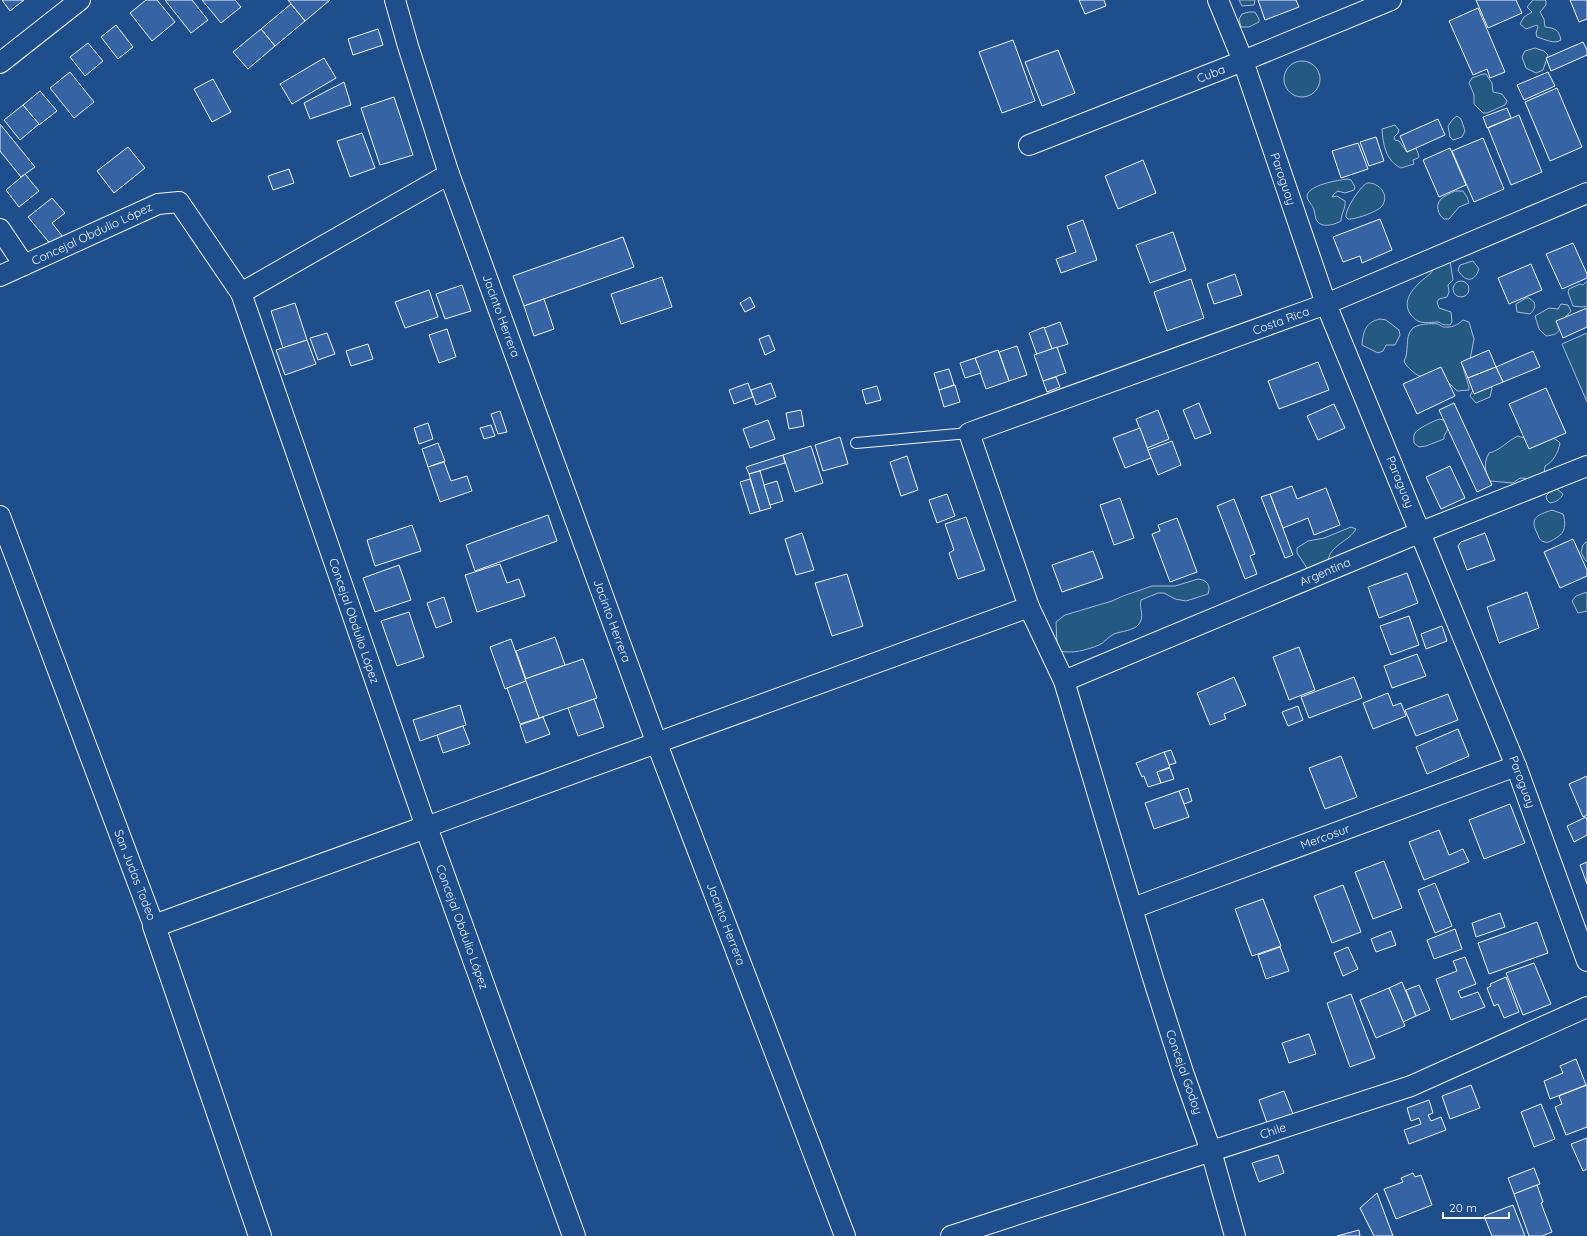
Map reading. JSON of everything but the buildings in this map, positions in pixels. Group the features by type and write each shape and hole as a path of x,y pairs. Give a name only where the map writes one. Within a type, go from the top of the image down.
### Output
{"street":[{"path":"0,63 80,0"},
{"name":"Jacinto Herrera","path":"395,0 408,46 449,174 657,744 845,1236"},
{"name":"Paraguay","path":"1218,0 1242,61 1326,304 1516,766 1587,961"},
{"name":"Cuba","path":"1029,145 1242,61 1391,0"},
{"path":"241,293 449,174"},
{"name":"Costa Rica","path":"969,433 1326,304 1587,193"},
{"name":"Concejal Obdulio López","path":"0,276 158,204 180,202 241,293 426,827 574,1236"},
{"path":"0,229 24,265"},
{"name":"Concejal Godoy","path":"969,433 1029,607 1064,681 1152,975 1173,1042 1211,1151 1235,1236"},
{"name":"Argentina","path":"1064,681 1421,532 1587,466"},
{"name":"San Judas Tadeo","path":"0,516 154,926 260,1236"},
{"path":"154,926 657,744 1029,607"},
{"name":"Mercosur","path":"1133,908 1516,766"},
{"name":"Chile","path":"951,1236 1411,1086 1587,1007"}],"lane":[{"path":"856,443 969,433"}],"shaded area":[{"path":"1239,0 1255,0 1254,5 1242,6"},
{"path":"1533,0 1546,1 1546,5 1540,12 1544,19 1545,27 1556,30 1561,40 1552,42 1537,37 1537,25 1526,29 1520,24 1524,17 1532,12 1527,7"},
{"path":"1255,12 1259,22 1249,27 1241,27 1239,19 1242,14"},
{"path":"1535,48 1544,51 1548,55 1543,70 1536,73 1526,68 1522,57 1525,51"},
{"path":"1306,61 1315,66 1319,72 1319,86 1315,92 1306,97 1298,97 1289,92 1285,86 1284,75 1289,66 1295,62"},
{"path":"1486,74 1492,83 1493,92 1502,94 1507,101 1505,105 1487,113 1483,113 1474,104 1474,95 1469,83 1472,78"},
{"path":"1457,116 1461,119 1465,131 1462,137 1453,140 1450,137 1448,126"},
{"path":"1395,125 1399,130 1394,137 1395,140 1399,141 1407,152 1416,148 1419,156 1413,160 1414,164 1401,168 1389,157 1383,141 1382,129"},
{"path":"1348,179 1351,180 1355,187 1354,190 1345,193 1338,191 1332,197 1337,196 1345,201 1341,221 1331,225 1321,224 1316,219 1313,208 1307,198 1309,192 1312,189 1324,184"},
{"path":"1367,183 1376,185 1382,190 1385,198 1382,206 1366,215 1348,219 1346,217 1346,213 1350,204"},
{"path":"1455,191 1463,191 1469,203 1459,207 1449,219 1444,219 1439,212 1439,201"},
{"path":"1450,261 1453,280 1448,285 1449,292 1447,297 1439,299 1437,302 1439,308 1451,312 1452,322 1450,325 1447,325 1439,322 1426,323 1417,321 1408,309 1407,303 1409,297 1420,282 1430,274 1434,265"},
{"path":"1473,261 1479,269 1477,274 1472,279 1463,277 1458,270 1460,265"},
{"path":"1461,281 1467,283 1469,289 1467,295 1461,297 1455,295 1453,289 1455,283"},
{"path":"1587,281 1587,306 1573,306 1568,292 1569,289 1580,284 1583,285"},
{"path":"1526,298 1529,298 1534,302 1534,310 1530,314 1517,312 1516,304"},
{"path":"1561,304 1568,305 1571,311 1555,334 1546,336 1539,329 1535,316 1549,308 1558,309"},
{"path":"1375,320 1386,320 1399,330 1400,335 1395,345 1386,345 1383,351 1378,353 1362,345 1364,331 1368,325"},
{"path":"1463,320 1469,322 1474,339 1470,360 1462,364 1469,390 1457,391 1443,377 1419,376 1406,365 1404,361 1407,353 1408,336 1414,327 1420,325 1438,324 1443,327 1452,327"},
{"path":"1587,333 1587,402 1562,344"},
{"path":"1490,386 1492,388 1490,397 1476,403 1470,396 1473,390"},
{"path":"1440,419 1445,421 1448,429 1444,439 1419,447 1414,443 1414,435 1416,431"},
{"path":"1518,436 1523,438 1546,437 1560,443 1555,457 1545,466 1544,474 1533,479 1520,478 1513,483 1490,481 1485,467 1489,453 1497,450"},
{"path":"1557,489 1563,494 1562,496 1558,500 1550,503 1546,496 1550,492"},
{"path":"1552,510 1563,514 1565,521 1564,528 1559,536 1550,542 1545,542 1539,537 1534,523 1536,517"},
{"path":"1351,527 1356,529 1349,537 1335,548 1329,556 1328,562 1313,577 1297,553 1297,548 1308,541 1324,538"},
{"path":"1587,541 1587,562 1581,552 1583,545"},
{"path":"1198,579 1204,580 1208,584 1208,594 1186,601 1175,599 1164,593 1158,593 1141,600 1142,618 1139,624 1134,628 1114,634 1101,644 1090,648 1074,652 1059,651 1057,645 1056,622 1065,615 1112,601 1152,586 1175,586"},
{"path":"1587,592 1587,611 1578,613 1572,601 1576,596"}]}
